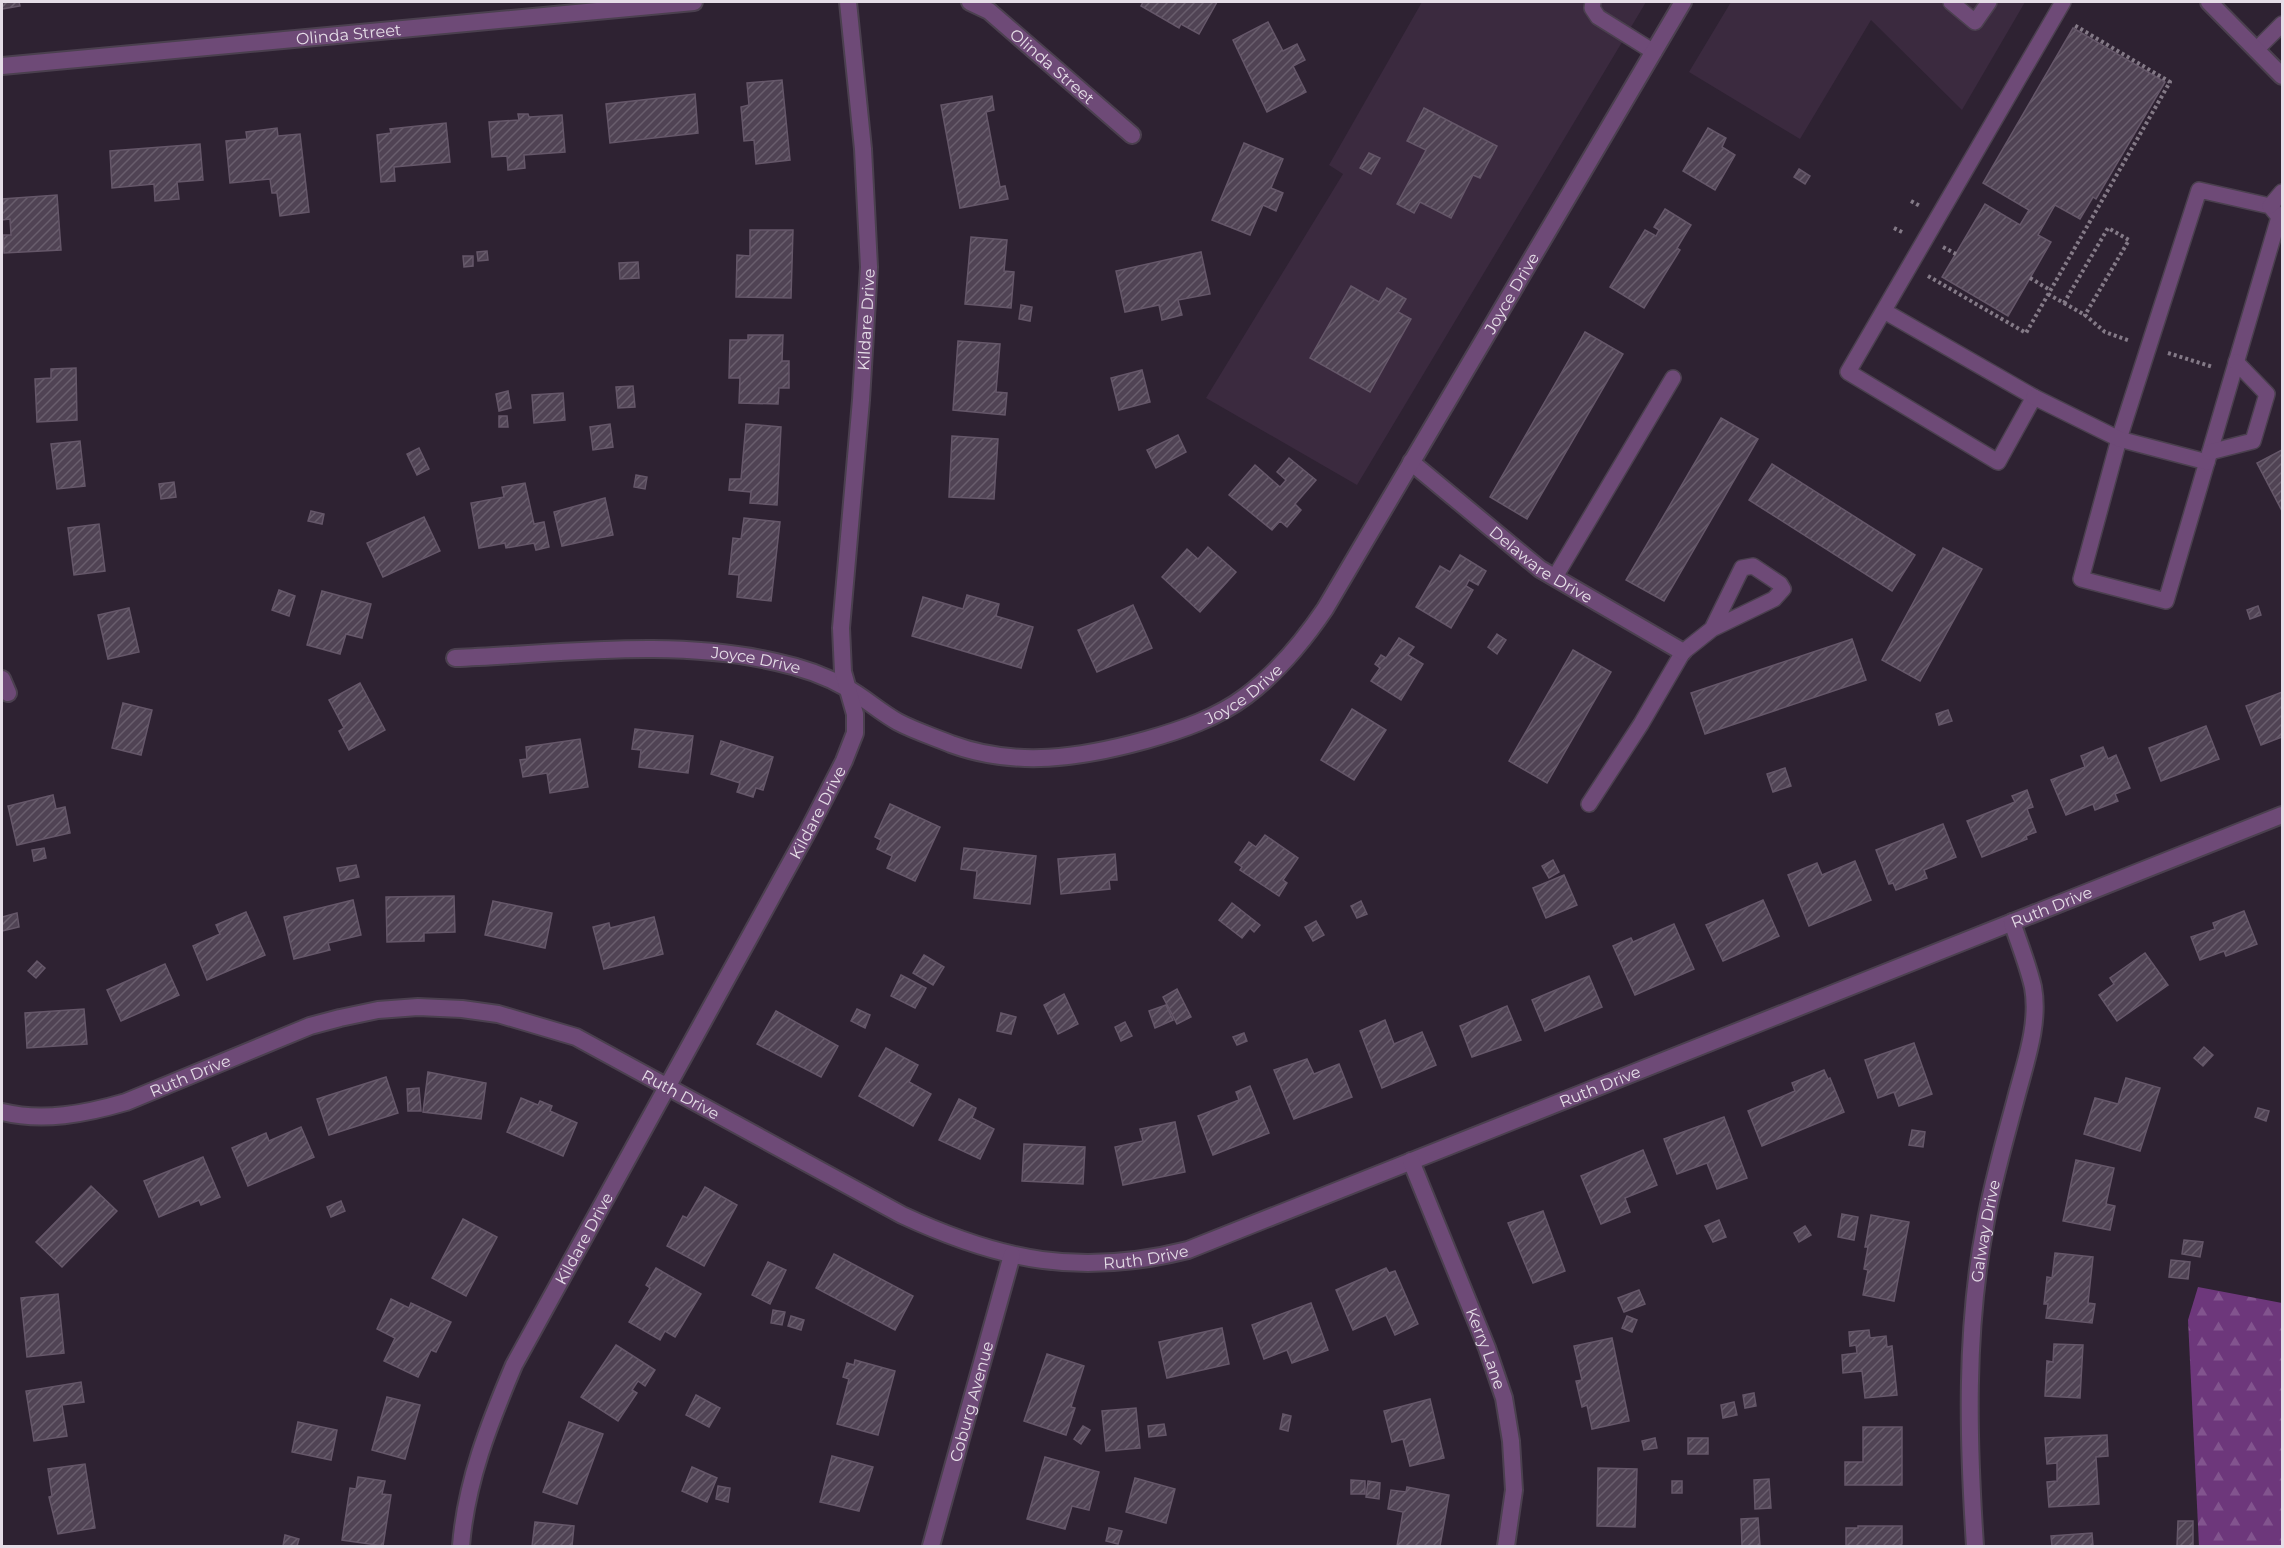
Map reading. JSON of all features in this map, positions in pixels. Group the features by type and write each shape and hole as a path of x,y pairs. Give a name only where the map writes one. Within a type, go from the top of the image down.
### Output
{"street":[{"name":"Olinda Street","path":"2,66 694,2"},
{"name":"Kildare Drive","path":"460,1546 468,1494 486,1432 514,1365 844,761 855,733 855,714 843,672 841,628 861,400 869,267 863,149 848,2"},
{"name":"Olinda Street","path":"970,2 988,11 1132,135"},
{"name":"Joyce Drive","path":"455,658 697,650 777,662 847,688 910,727 954,744 1020,759 1057,758 1099,753 1175,732 1213,716 1244,698 1285,662 1325,609 1683,2"},
{"path":"2209,2 2283,76"},
{"name":"Delaware Drive","path":"1411,462 1540,569 1683,652"},
{"name":"Ruth Drive","path":"2,1112 17,1115 63,1116 95,1111 126,1102 310,1026 378,1010 418,1007 462,1009 541,1024 576,1037 902,1215 953,1239 1012,1256 1071,1264 1159,1257 1188,1250 2283,815"},
{"name":"Galway Drive","path":"1975,1546 1971,1473 1970,1351 1973,1306 1984,1226 2029,1048 2034,1014 2033,987 2012,922"},
{"name":"Kerry Lane","path":"1411,1161 1487,1348 1504,1398 1511,1441 1514,1490 1506,1546"},
{"name":"Coburg Avenue","path":"931,1546 1012,1256"}],"lane":[{"path":"1593,2 1592,8 1598,17 1654,52"},
{"path":"1951,2 1975,21 1989,2"},
{"path":"2034,397 1998,462 1848,372 2063,2"},
{"path":"2256,50 2283,24"},
{"path":"2199,190 2270,206 2279,217 2166,601 2081,579 2119,439 2199,190"},
{"path":"2270,206 2283,192"},
{"path":"1884,311 2034,397 2119,439 2209,457 2253,441 2267,394 2236,365"},
{"path":"1555,577 1673,378"},
{"path":"1589,804 1641,724 1683,652 1712,629 1774,599 1783,589 1780,584 1754,566 1742,568 1712,629"}],"path":[{"path":"1927,276 2026,333 2170,82 2072,24"},
{"path":"2064,303 2108,228 2129,240 2085,315"},
{"path":"1944,247 1956,254"},
{"path":"2030,278 2085,315 2105,332 2222,369 2236,365"}],"shaded area":[{"path":"1422,2 1646,2 1357,485 1206,398 1343,174 1329,165"},
{"path":"1731,2 2025,2 1962,110 1871,20 1800,139 1689,72"}],"green space":[{"path":"2198,1287 2282,1303 2282,1546 2199,1546 2188,1320"}],"building":[{"path":"2,2 19,2 20,6 2,9"},
{"path":"1143,2 1217,2 1199,34 1181,24 1179,28 1141,6"},
{"path":"1268,22 1283,51 1297,44 1305,60 1293,66 1306,92 1267,112 1233,40"},
{"path":"2073,28 2165,82 2096,199 2093,197 2080,219 2055,205 2038,235 2051,242 2008,316 1942,277 1985,204 2020,225 2029,210 1983,183"},
{"path":"782,80 790,160 756,164 754,140 744,141 741,107 749,105 747,83"},
{"path":"695,94 698,133 610,143 606,104"},
{"path":"992,96 994,110 986,112 1000,187 1005,186 1008,199 960,208 941,105"},
{"path":"1424,108 1497,146 1480,178 1473,175 1451,218 1420,202 1414,213 1397,204 1426,150 1407,141"},
{"path":"518,114 528,114 529,117 562,115 565,152 524,155 525,168 508,170 507,156 492,157 489,122 519,120"},
{"path":"446,123 450,162 394,167 395,181 381,182 377,135 391,133 390,129"},
{"path":"277,128 278,136 300,134 309,212 280,216 277,193 272,193 270,179 230,183 226,141 247,139 246,132"},
{"path":"1708,128 1726,138 1722,147 1735,155 1715,190 1683,171"},
{"path":"1244,143 1283,159 1271,188 1283,193 1276,211 1263,205 1250,235 1212,220"},
{"path":"200,144 203,180 177,182 179,199 155,201 154,184 112,188 110,151"},
{"path":"1369,153 1380,158 1371,174 1360,168"},
{"path":"1799,169 1810,176 1805,184 1794,177"},
{"path":"57,195 61,250 4,253 3,235 11,235 10,219 2,220 2,199"},
{"path":"1665,209 1691,225 1677,248 1680,250 1644,308 1610,287 1645,230 1656,236 1659,230 1654,227"},
{"path":"750,230 793,230 791,298 736,297 737,255 750,256"},
{"path":"971,237 1007,240 1004,271 1014,272 1011,308 965,304"},
{"path":"487,251 488,260 478,261 477,252"},
{"path":"1201,252 1210,294 1178,300 1182,315 1162,320 1159,305 1125,312 1116,271"},
{"path":"463,256 473,256 473,266 464,267"},
{"path":"638,262 639,278 620,279 619,263"},
{"path":"1351,286 1379,302 1387,288 1406,299 1398,312 1411,319 1370,392 1310,358"},
{"path":"1021,305 1032,307 1030,321 1019,319"},
{"path":"1585,332 1623,354 1527,519 1490,497"},
{"path":"748,335 783,335 782,361 789,361 789,388 779,388 778,404 739,403 740,378 729,378 730,340 748,340"},
{"path":"958,341 1000,344 996,392 1007,393 1005,415 953,410"},
{"path":"76,368 77,420 37,422 35,379 51,378 51,369"},
{"path":"1142,370 1150,402 1119,410 1111,378"},
{"path":"633,386 635,407 618,408 616,387"},
{"path":"508,391 511,408 499,411 496,394"},
{"path":"563,393 565,420 534,423 532,395"},
{"path":"499,416 507,416 508,427 499,427"},
{"path":"1721,418 1758,439 1664,601 1626,580"},
{"path":"610,424 613,447 593,450 590,427"},
{"path":"746,424 781,427 777,505 750,503 751,492 729,490 730,479 741,479"},
{"path":"1178,435 1186,452 1156,468 1147,450"},
{"path":"952,436 998,439 994,499 949,497"},
{"path":"80,441 85,486 57,489 51,444"},
{"path":"419,448 429,469 417,475 407,454"},
{"path":"2282,450 2282,511 2257,463"},
{"path":"1289,458 1316,480 1295,504 1301,510 1287,527 1280,521 1272,530 1229,495 1255,465 1280,487 1286,480 1277,472"},
{"path":"1772,464 1915,555 1892,591 1749,500"},
{"path":"636,475 647,477 645,489 634,487"},
{"path":"174,482 176,497 161,499 159,484"},
{"path":"525,483 534,524 544,522 549,547 536,550 534,543 506,548 505,543 479,548 471,503 504,497 502,487"},
{"path":"605,498 613,535 562,546 554,512"},
{"path":"311,511 324,514 322,524 308,521"},
{"path":"424,517 440,551 383,577 367,543"},
{"path":"744,518 780,522 771,601 737,597 739,575 729,574 733,538 741,539"},
{"path":"99,524 105,571 74,575 68,528"},
{"path":"1208,547 1236,572 1200,612 1162,577 1187,549 1198,559"},
{"path":"1943,548 1982,569 1920,681 1882,660"},
{"path":"1460,555 1486,571 1478,585 1469,580 1466,586 1473,590 1451,628 1416,607 1440,566 1450,572"},
{"path":"279,590 295,596 289,616 272,610"},
{"path":"322,591 371,604 362,638 346,634 340,654 307,645"},
{"path":"967,595 999,604 996,616 1033,627 1021,668 912,636 923,597 963,609"},
{"path":"1133,605 1152,648 1097,672 1078,630"},
{"path":"2258,606 2261,615 2250,619 2247,610"},
{"path":"129,608 139,652 108,659 98,615"},
{"path":"1497,634 1506,640 1497,654 1488,647"},
{"path":"1399,638 1414,647 1408,655 1423,664 1401,700 1371,681 1380,668 1375,664 1381,655 1386,658"},
{"path":"1852,639 1866,680 1705,734 1691,693"},
{"path":"1573,650 1611,672 1547,783 1509,761"},
{"path":"360,683 385,730 349,750 339,731 344,728 329,700"},
{"path":"2282,692 2282,737 2261,745 2246,706"},
{"path":"123,703 152,710 141,755 112,748"},
{"path":"1352,709 1386,730 1354,780 1321,760"},
{"path":"1948,710 1952,721 1939,725 1936,714"},
{"path":"2206,726 2219,759 2161,781 2149,748"},
{"path":"635,729 693,736 688,773 639,767 641,750 632,749"},
{"path":"580,739 588,787 550,793 547,773 523,777 520,760 527,759 526,747"},
{"path":"721,741 773,757 763,790 756,788 753,797 737,792 740,783 711,774"},
{"path":"2103,747 2108,759 2116,755 2130,788 2115,794 2118,801 2095,810 2093,804 2066,815 2051,780 2085,767 2081,756"},
{"path":"1785,768 1791,786 1773,792 1767,774"},
{"path":"2027,790 2033,807 2027,809 2036,832 2026,836 2027,839 1982,857 1967,821 2015,802 2012,796"},
{"path":"53,795 56,809 65,807 70,833 17,845 8,806"},
{"path":"890,804 940,827 915,881 887,868 892,856 877,849 881,840 875,837"},
{"path":"1943,824 1956,857 1924,870 1927,878 1896,890 1893,883 1889,884 1876,850"},
{"path":"1265,835 1298,858 1283,880 1287,883 1279,896 1240,870 1242,867 1235,862 1249,842 1256,847"},
{"path":"44,848 46,858 34,861 32,850"},
{"path":"964,848 1036,856 1030,904 974,898 977,871 961,869"},
{"path":"1115,854 1117,880 1109,880 1110,889 1061,894 1058,859"},
{"path":"1553,860 1559,872 1549,878 1542,866"},
{"path":"1855,861 1871,900 1809,926 1788,875 1817,863 1822,875"},
{"path":"356,865 359,877 340,881 337,868"},
{"path":"1564,875 1577,905 1546,918 1533,888"},
{"path":"454,896 455,932 424,933 424,941 387,942 386,897"},
{"path":"353,900 361,935 328,943 330,950 294,959 284,917"},
{"path":"1763,900 1779,936 1723,961 1706,925"},
{"path":"493,901 552,913 545,948 485,935"},
{"path":"1361,901 1367,914 1357,918 1351,906"},
{"path":"1232,903 1260,925 1254,932 1250,928 1242,938 1219,920"},
{"path":"2244,911 2257,944 2226,956 2224,951 2200,960 2191,937 2215,929 2213,923"},
{"path":"246,912 265,955 207,980 193,946 220,934 216,925"},
{"path":"17,913 19,927 2,931 2,917"},
{"path":"654,917 663,954 604,969 593,927 609,923 610,928"},
{"path":"1316,921 1324,935 1313,941 1305,927"},
{"path":"1674,924 1694,969 1635,995 1613,946 1631,938 1633,942"},
{"path":"2145,953 2168,985 2117,1021 2099,995 2114,984 2110,978"},
{"path":"924,955 944,967 933,985 913,973"},
{"path":"37,961 45,968 36,978 28,971"},
{"path":"165,964 179,995 121,1021 107,990"},
{"path":"901,975 926,988 915,1008 891,996"},
{"path":"1589,976 1602,1007 1545,1031 1532,1000"},
{"path":"1177,989 1191,1017 1177,1024 1163,997"},
{"path":"1064,994 1078,1024 1058,1034 1044,1005"},
{"path":"1166,1005 1173,1020 1155,1028 1149,1011"},
{"path":"1507,1006 1521,1040 1472,1057 1460,1026"},
{"path":"84,1009 87,1044 27,1048 25,1013"},
{"path":"857,1009 870,1015 865,1028 851,1021"},
{"path":"776,1011 838,1046 821,1077 757,1044"},
{"path":"1001,1013 1016,1017 1011,1034 997,1031"},
{"path":"1385,1020 1394,1044 1422,1032 1436,1065 1382,1088 1360,1031"},
{"path":"1125,1022 1132,1036 1121,1041 1115,1027"},
{"path":"1244,1033 1247,1041 1237,1045 1233,1037"},
{"path":"1914,1043 1932,1094 1899,1106 1894,1092 1878,1098 1865,1060"},
{"path":"2204,1047 2213,1055 2203,1066 2194,1058"},
{"path":"886,1048 918,1065 909,1082 931,1094 913,1126 859,1096"},
{"path":"1307,1059 1314,1074 1339,1064 1352,1097 1294,1119 1274,1070"},
{"path":"1824,1070 1828,1079 1830,1078 1844,1112 1762,1146 1748,1111 1795,1091 1792,1083"},
{"path":"428,1072 486,1083 481,1119 423,1112"},
{"path":"386,1077 398,1113 329,1135 317,1099"},
{"path":"2126,1078 2160,1088 2140,1151 2084,1134 2095,1098 2118,1104"},
{"path":"1250,1086 1269,1133 1213,1155 1198,1116 1239,1100 1236,1092"},
{"path":"419,1088 421,1111 408,1111 407,1089"},
{"path":"521,1098 538,1105 540,1101 552,1106 550,1111 577,1123 563,1156 507,1132"},
{"path":"959,1099 976,1108 972,1118 994,1129 980,1159 939,1140"},
{"path":"2258,1108 2269,1111 2266,1121 2255,1117"},
{"path":"1724,1117 1747,1178 1717,1189 1707,1163 1677,1174 1664,1139"},
{"path":"1175,1122 1185,1172 1123,1185 1115,1147 1143,1141 1140,1129"},
{"path":"301,1127 314,1157 248,1186 232,1148 266,1133 269,1141"},
{"path":"1912,1130 1925,1132 1923,1147 1909,1145"},
{"path":"1024,1144 1085,1147 1083,1184 1022,1181"},
{"path":"1643,1150 1657,1185 1625,1198 1630,1212 1601,1224 1581,1176"},
{"path":"203,1157 220,1197 201,1205 199,1200 159,1217 144,1181"},
{"path":"2076,1160 2114,1168 2106,1204 2115,1206 2110,1230 2063,1221"},
{"path":"91,1186 117,1211 62,1267 36,1242"},
{"path":"705,1187 737,1205 704,1266 667,1246 683,1216 687,1218"},
{"path":"341,1201 345,1211 331,1217 327,1207"},
{"path":"1543,1211 1565,1271 1533,1283 1508,1223"},
{"path":"1842,1214 1858,1217 1854,1240 1838,1237"},
{"path":"1871,1215 1909,1222 1894,1301 1863,1295 1868,1270 1864,1269 1868,1247 1865,1247"},
{"path":"463,1219 497,1237 466,1296 432,1278"},
{"path":"1719,1220 1726,1237 1713,1242 1705,1226"},
{"path":"1805,1226 1811,1235 1799,1242 1794,1233"},
{"path":"2184,1240 2203,1242 2200,1257 2182,1254"},
{"path":"2055,1253 2093,1257 2088,1303 2095,1304 2092,1323 2046,1318 2048,1304 2044,1304 2047,1277 2052,1278"},
{"path":"834,1254 913,1296 895,1330 816,1288"},
{"path":"2171,1260 2190,1262 2188,1279 2169,1277"},
{"path":"768,1262 786,1270 770,1304 752,1295"},
{"path":"656,1268 701,1294 675,1337 665,1331 660,1340 629,1322 650,1288 646,1285"},
{"path":"1386,1268 1389,1273 1395,1271 1418,1324 1395,1335 1386,1315 1353,1330 1336,1290"},
{"path":"1639,1290 1645,1304 1624,1312 1618,1298"},
{"path":"58,1294 64,1353 27,1357 21,1298"},
{"path":"391,1299 409,1308 411,1303 451,1322 436,1352 431,1350 418,1377 384,1361 395,1338 377,1329"},
{"path":"1311,1303 1328,1350 1292,1363 1287,1350 1264,1359 1252,1325"},
{"path":"773,1310 785,1312 782,1325 771,1323"},
{"path":"791,1316 804,1320 801,1330 788,1326"},
{"path":"1627,1316 1637,1320 1632,1332 1622,1328"},
{"path":"1222,1328 1229,1364 1167,1378 1159,1342"},
{"path":"1869,1330 1870,1338 1886,1336 1887,1347 1892,1346 1897,1395 1865,1398 1862,1371 1843,1373 1842,1355 1857,1353 1856,1345 1850,1346 1849,1332"},
{"path":"1612,1338 1629,1421 1592,1429 1587,1405 1582,1407 1576,1381 1582,1380 1574,1346"},
{"path":"2054,1344 2083,1345 2080,1398 2045,1396 2047,1361 2053,1362"},
{"path":"616,1345 655,1370 645,1386 638,1381 632,1390 637,1393 618,1421 581,1397"},
{"path":"1047,1354 1084,1366 1071,1407 1075,1408 1066,1435 1024,1421"},
{"path":"855,1360 895,1371 878,1435 837,1424 849,1379 843,1377 847,1363 854,1365"},
{"path":"81,1382 84,1402 62,1405 67,1436 34,1441 26,1391"},
{"path":"1754,1393 1756,1406 1745,1408 1743,1395"},
{"path":"696,1395 720,1408 709,1427 686,1415"},
{"path":"387,1397 420,1405 405,1459 372,1450"},
{"path":"1430,1399 1444,1458 1410,1466 1403,1439 1392,1442 1384,1411"},
{"path":"1734,1402 1737,1415 1723,1418 1721,1405"},
{"path":"1136,1408 1140,1448 1106,1451 1102,1411"},
{"path":"1283,1414 1291,1416 1288,1431 1280,1429"},
{"path":"298,1422 337,1430 331,1460 292,1452"},
{"path":"569,1422 603,1434 577,1504 543,1492"},
{"path":"1164,1424 1166,1435 1149,1437 1148,1426"},
{"path":"1083,1426 1090,1430 1081,1444 1074,1439"},
{"path":"1863,1427 1902,1427 1902,1485 1845,1485 1845,1462 1863,1462"},
{"path":"2107,1435 2108,1456 2096,1457 2099,1504 2049,1507 2047,1482 2057,1481 2057,1463 2047,1464 2045,1438"},
{"path":"1655,1438 1657,1448 1644,1450 1642,1441"},
{"path":"1688,1438 1708,1438 1708,1454 1688,1454"},
{"path":"832,1456 873,1467 859,1511 820,1502"},
{"path":"1045,1457 1099,1472 1089,1510 1072,1506 1065,1529 1027,1519"},
{"path":"85,1464 95,1528 58,1534 49,1497 52,1496 48,1469"},
{"path":"692,1467 717,1478 707,1502 682,1491"},
{"path":"1598,1468 1637,1469 1635,1527 1597,1526"},
{"path":"358,1477 385,1481 382,1494 391,1495 383,1546 342,1540 350,1488 356,1489"},
{"path":"1135,1478 1175,1489 1166,1523 1126,1512"},
{"path":"1769,1479 1771,1508 1755,1509 1754,1480"},
{"path":"1351,1480 1365,1481 1365,1494 1351,1494"},
{"path":"1368,1481 1380,1483 1379,1499 1366,1497"},
{"path":"1672,1481 1682,1481 1682,1493 1672,1493"},
{"path":"718,1486 730,1488 728,1502 716,1499"},
{"path":"1407,1487 1449,1495 1440,1546 1397,1546 1403,1512 1388,1509 1391,1490 1406,1492"},
{"path":"1758,1518 1760,1546 1742,1546 1741,1519"},
{"path":"2178,1521 2193,1521 2193,1546 2177,1546"},
{"path":"535,1522 574,1526 572,1546 532,1546"},
{"path":"1858,1526 1902,1526 1902,1544 1898,1546 1846,1546 1846,1528 1858,1528"},
{"path":"1109,1528 1122,1531 1118,1544 1106,1541"},
{"path":"2092,1533 2093,1546 2052,1546 2051,1536"},
{"path":"285,1535 299,1539 297,1546 283,1546"}]}
